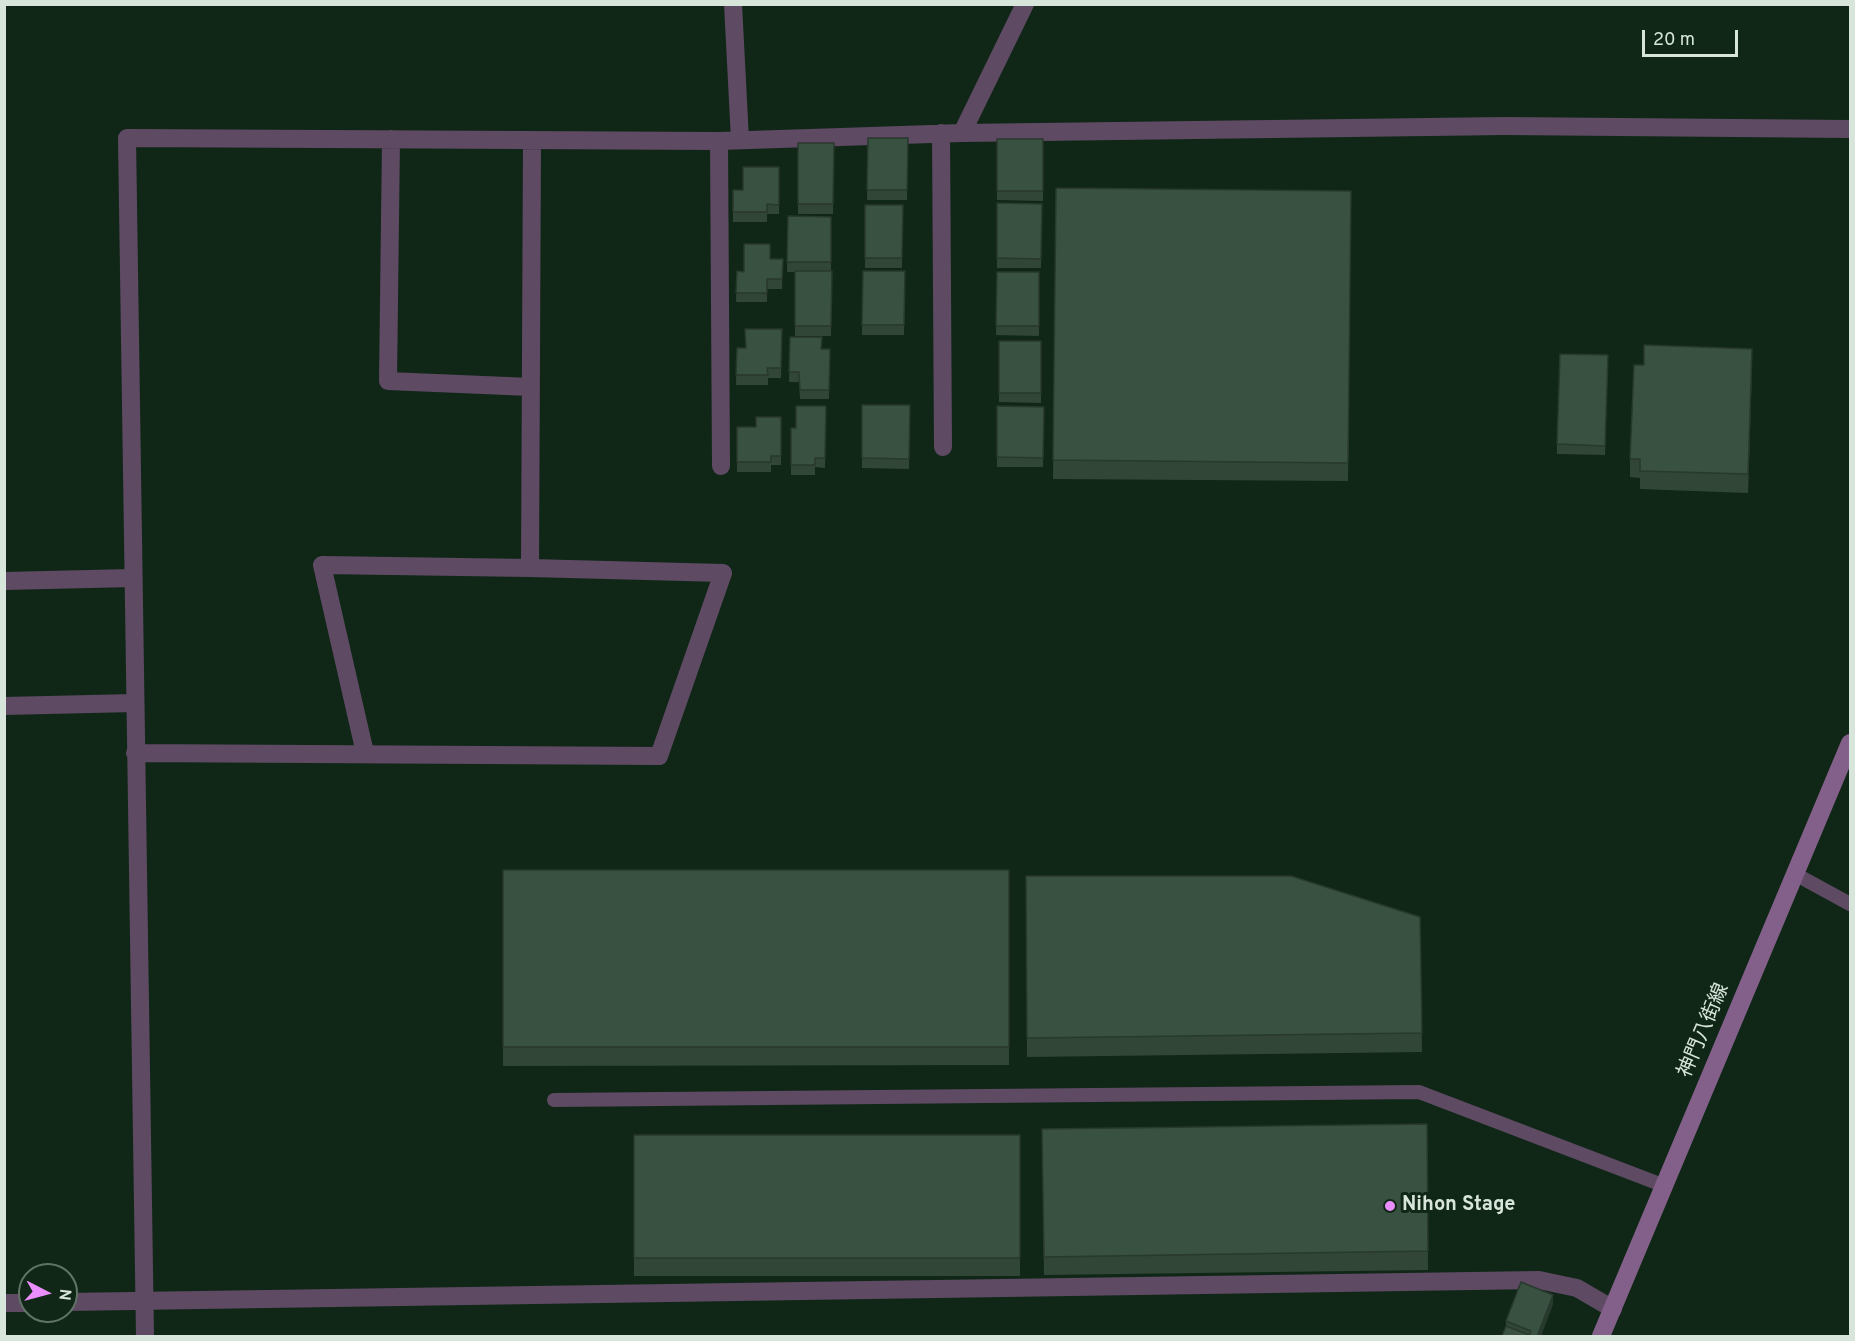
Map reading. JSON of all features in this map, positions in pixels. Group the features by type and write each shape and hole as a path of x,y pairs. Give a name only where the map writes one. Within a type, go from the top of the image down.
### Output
{"main road":[{"name":"神門八街線","path":"1601,1336 1851,743"}],"street":[{"path":"733,4 740,140"},
{"path":"962,132 1025,4"},
{"path":"145,1336 127,138 719,141 962,132 1640,126 1851,129"},
{"path":"941,133 942,447"},
{"path":"392,139 388,381 531,387"},
{"path":"530,568 532,140"},
{"path":"719,141 721,466"},
{"path":"135,753 658,756 723,573 322,565 365,753"},
{"path":"4,581 132,578"},
{"path":"4,706 134,703"},
{"path":"78,1302 1539,1280 1577,1288 1613,1309"}],"lane":[{"path":"1795,874 1851,904"},
{"path":"554,1101 1419,1092 1665,1186"}],"building":[{"path":"868,138 908,138 907,190 867,190"},
{"path":"997,139 1043,139 1043,191 997,191"},
{"path":"798,143 834,143 833,204 798,204"},
{"path":"743,167 779,167 779,205 767,204 767,212 733,212 733,190 743,190"},
{"path":"1056,188 1351,191 1348,463 1053,460"},
{"path":"997,203 1042,204 1041,259 997,258"},
{"path":"865,205 903,205 902,258 865,258"},
{"path":"788,216 831,217 831,262 787,262"},
{"path":"744,244 770,244 770,259 783,259 782,279 767,279 767,293 736,293 737,271 744,272"},
{"path":"795,271 832,271 831,326 795,326"},
{"path":"863,271 905,271 904,325 862,325"},
{"path":"997,272 1039,272 1039,326 996,326"},
{"path":"745,329 782,329 781,368 767,368 768,375 736,375 737,348 746,348"},
{"path":"790,337 822,337 821,349 830,349 829,390 800,390 799,372 789,372"},
{"path":"999,341 1041,341 1041,393 999,393"},
{"path":"1644,345 1752,349 1748,474 1640,471 1640,459 1630,459 1634,365 1644,365"},
{"path":"1560,354 1608,355 1605,446 1557,444"},
{"path":"862,405 910,405 909,459 862,458"},
{"path":"796,406 826,406 825,458 815,458 815,465 791,465 791,428 796,428"},
{"path":"997,406 1044,407 1043,458 997,457"},
{"path":"756,417 781,417 781,456 771,456 771,462 737,462 737,427 756,427"},
{"path":"503,870 1009,870 1009,1047 503,1047"},
{"path":"1026,876 1291,876 1420,917 1422,1033 1027,1038"},
{"path":"1427,1124 1428,1251 1044,1257 1042,1129"},
{"path":"634,1135 1020,1135 1020,1258 634,1258"},
{"path":"1521,1282 1553,1295 1538,1334 1545,1336 1529,1336 1531,1331 1506,1321"},
{"path":"1506,1326 1529,1335 1529,1336 1502,1336"}],"place":[{"name":"Nihon Stage","path":"1390,1206"}]}
